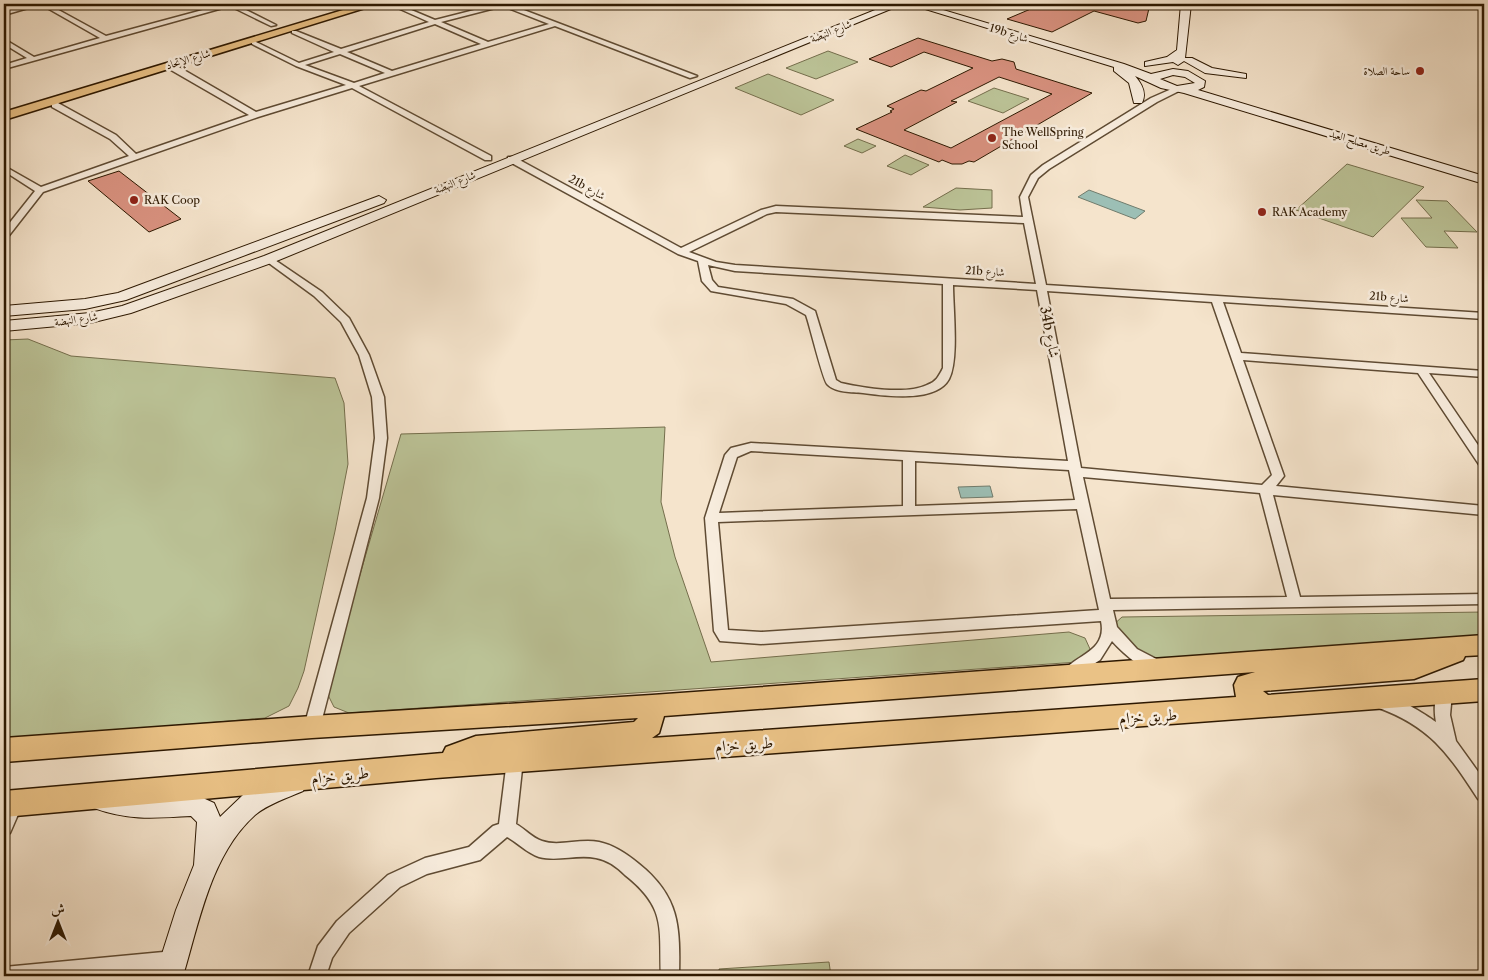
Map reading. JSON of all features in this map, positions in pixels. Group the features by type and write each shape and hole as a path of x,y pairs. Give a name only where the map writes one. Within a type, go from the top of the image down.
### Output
{"main road":[{"name":"شارع الإتحاد","path":"4,116 345,4"},
{"name":"شارع الإتحاد","path":"276,28 373,4"},
{"name":"شارع النهضة","path":"405,190 879,4"},
{"name":"شارع النهضة","path":"4,326 82,319 126,310 269,259 511,159 898,4"},
{"name":"19b شارع","path":"914,4 1160,77"},
{"path":"1160,77 1191,75 1181,55 1186,4"},
{"path":"938,12 941,15 1010,36 1011,38 1001,40"},
{"path":"276,28 298,30"},
{"name":"شارع الإتحاد","path":"4,105 232,42"},
{"path":"1021,46 1023,42 1033,42 1084,56"},
{"path":"1104,61 1152,63 1181,55"},
{"path":"1160,77 1181,55"},
{"path":"1181,55 1198,67 1242,76 1230,87 1232,95 1243,106"},
{"name":"طريق مصلح العيد","path":"1191,75 1199,79 1201,83 1243,106 1484,180"},
{"path":"1160,77 1181,89 1194,89 1201,83"},
{"path":"615,117 607,116 607,113 638,100"},
{"name":"شارع النهضة","path":"4,311 85,304 121,297 387,197"},
{"path":"4,750 312,727 652,706 1480,645"},
{"path":"1265,707 1247,694 1247,685 1262,681 1414,669 1480,645"},
{"name":"طريق خزام","path":"10,803 436,766 1484,690"},
{"path":"436,766 455,755 476,748 639,733 650,725 652,706"},
{"path":"172,968 206,868 233,821 260,798 306,778"},
{"path":"92,795 109,803 129,806 194,805 205,811 210,822 206,868"}],"street":[{"path":"4,13 39,4"},
{"path":"4,67 230,4 276,28"},
{"path":"392,4 487,44"},
{"path":"298,64 435,22 504,4 693,76"},
{"path":"51,8 106,38"},
{"path":"4,236 40,190 255,115 351,84 554,24"},
{"path":"298,30 338,52 390,73"},
{"path":"4,41 33,59"},
{"path":"254,44 298,64 351,84 488,158"},
{"path":"1104,61 1122,71 1134,82 1140,93 1138,101"},
{"path":"174,68 255,115"},
{"path":"1154,100 1158,91 1160,77"},
{"name":"34b شارع","path":"1163,669 1132,653 1107,617 1082,504 1024,197 1034,178 1046,167 1154,100 1181,89"},
{"name":"طريق مصلح العيد","path":"1181,89 1243,106"},
{"path":"56,105 113,137 134,156"},
{"name":"21b شارع","path":"511,159 681,252 702,260 749,270 1484,316"},
{"path":"4,168 40,190"},
{"path":"681,252 764,212 776,209 1028,220"},
{"path":"269,259 318,294 345,320 364,355 378,397 381,438 373,498 312,727"},
{"path":"702,260 707,281 715,289 789,302 811,313 831,381 837,386 847,388 908,393 921,392 939,385 946,376 948,368 948,282"},
{"path":"1216,298 1278,476 1265,490"},
{"path":"1236,356 1484,374"},
{"path":"1421,369 1484,463"},
{"path":"1484,510 1265,490 1076,469 909,456 751,447 742,449 732,455 711,518 721,631 725,637 733,639 1107,617 1295,602 1484,599"},
{"path":"909,456 909,510"},
{"path":"1265,490 1295,602"},
{"path":"711,518 1082,504"},
{"path":"1066,676 1096,656 1105,644 1107,617"},
{"path":"1444,693 1442,715 1448,741"},
{"path":"1372,699 1412,714 1448,741 1484,794"},
{"path":"507,829 515,760"},
{"path":"4,827 10,803"},
{"path":"317,976 325,953 342,927 394,881 425,866 474,854 482,849 499,832 507,829"},
{"path":"507,829 537,848 546,850 591,849 607,852 648,881 660,895 667,912 670,976"},
{"path":"4,976 172,968"}],"green space":[{"path":"828,51 858,62 816,79 786,68"},
{"path":"768,74 834,100 801,115 735,88"},
{"path":"994,88 1029,99 1003,113 968,101"},
{"path":"858,139 876,146 862,153 844,146"},
{"path":"905,155 929,165 911,175 887,166"},
{"path":"1347,164 1424,187 1373,237 1296,210"},
{"path":"956,188 992,190 992,208 960,210 923,207"},
{"path":"1416,200 1447,201 1477,232 1444,231 1458,248 1426,247 1401,218 1432,218"},
{"path":"28,339 71,356 335,378 344,403 348,464 304,671 289,706 265,718 4,740 4,340"},
{"path":"665,427 661,502 675,557 711,662 1069,632 1085,638 1090,649 1078,662 349,713 334,707 326,691 401,434"},
{"path":"1484,612 1484,635 1137,660 1112,641 1113,625 1122,617"},
{"path":"829,962 831,976 720,976 719,969"}],"water":[{"path":"1089,190 1145,211 1135,219 1078,197"},
{"path":"990,486 993,497 961,498 958,487"}],"building":[{"path":"1033,4 1150,4 1146,21 1138,23 1094,11 1052,32 1007,19 1033,8"},
{"path":"918,38 992,61 1002,59 1014,62 1016,69 1092,93 974,162 952,164 942,160 939,162 856,129 892,112 890,111 894,109 887,106 921,90 926,91 973,68 924,52 891,67 869,59","holes":["999,77 1052,94 951,148 904,130 957,102 951,101"]},
{"name":"RAK Coop","path":"119,171 181,219 149,232 88,181"}],"place":[{"name":"ساحة الصلاة","path":"1420,71"},
{"name":"The WellSpring School","path":"992,138"},
{"name":"RAK Coop","path":"134,200"},
{"name":"RAK Academy","path":"1262,212"}]}
